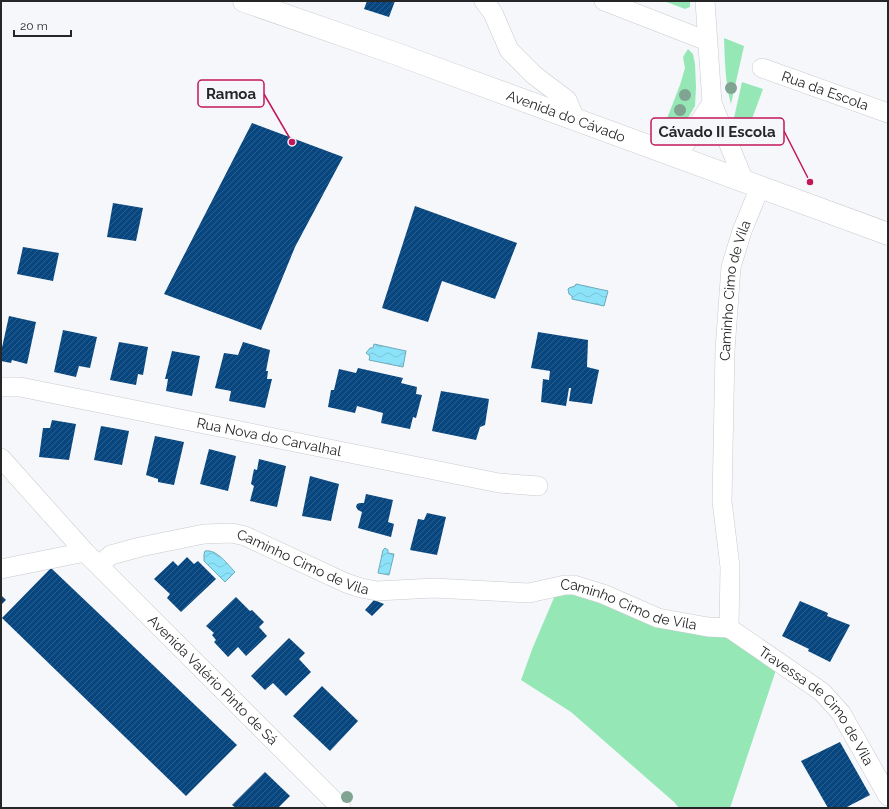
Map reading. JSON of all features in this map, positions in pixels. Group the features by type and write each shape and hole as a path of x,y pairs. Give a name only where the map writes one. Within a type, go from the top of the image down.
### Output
{"main road":[{"name":"Avenida do Cávado","path":"244,1 394,53 888,234"}],"street":[{"path":"484,1 493,12 509,50 534,75 568,100 575,119"},
{"path":"604,1 707,41"},
{"path":"704,1 712,103 752,184"},
{"name":"Rua da Escola","path":"762,68 888,113"},
{"path":"677,156 712,103"},
{"name":"Caminho Cimo de Vila","path":"99,564 111,554 140,547 204,534 232,533 245,536 346,583 361,588 377,590 434,588 529,593 565,585 574,585 603,594 658,618 708,627 729,628 730,567 722,501 726,350 731,267 742,231 752,184"},
{"name":"Rua Nova do Carvalhal","path":"1,387 20,387 499,482 538,486"},
{"name":"Avenida Valério Pinto de Sá","path":"1,458 85,552 99,564 341,808"},
{"path":"1,568 85,552"},
{"name":"Travessa de Cimo de Vila","path":"729,628 822,692 841,713 888,796"}],"green space":[{"path":"664,1 690,1 690,7 685,9"},
{"path":"724,38 744,46 731,104 726,80"},
{"path":"688,49 693,54 695,64 695,106 686,121 672,133 661,134 680,85 685,68 683,57"},
{"path":"742,82 763,89 746,135 734,118"},
{"path":"566,590 720,633 776,670 730,808 679,808 571,712 521,680 556,593"}],"water":[{"path":"576,284 608,291 604,306 572,299 568,289"},
{"path":"374,344 406,351 403,367 369,360 370,356 366,353 370,348 373,348"},
{"path":"385,548 388,550 388,553 394,554 389,575 378,573 383,550"},
{"path":"205,551 214,552 235,572 225,582 204,561"}],"building":[{"path":"367,1 395,1 389,17 364,9"},
{"path":"252,123 343,157 295,247 261,330 164,294"},
{"path":"113,203 143,208 136,241 107,237"},
{"path":"415,206 517,243 495,299 442,281 428,322 382,308"},
{"path":"23,247 59,253 53,281 17,274"},
{"path":"9,316 36,322 27,364 12,360 11,363 1,361 1,352"},
{"path":"63,330 97,337 90,368 79,366 76,377 54,372"},
{"path":"538,332 588,340 587,367 599,370 592,404 569,401 571,388 569,388 566,406 541,402 543,379 549,380 550,371 531,368"},
{"path":"119,342 148,347 143,375 138,374 136,385 110,380"},
{"path":"243,342 270,350 266,371 268,371 267,379 272,379 265,408 229,401 231,391 215,388 224,353 238,355"},
{"path":"172,351 200,356 192,396 166,391 168,379 165,379"},
{"path":"358,368 403,378 401,383 417,387 416,394 422,395 416,418 413,417 410,429 381,423 383,413 357,406 355,413 328,407 331,390 334,390 339,369 356,373"},
{"path":"441,391 489,399 485,425 480,427 476,440 432,431"},
{"path":"52,420 76,424 69,460 39,457 43,428 50,428"},
{"path":"101,426 129,431 122,465 94,460"},
{"path":"155,436 184,442 174,485 158,482 158,479 146,475"},
{"path":"209,449 236,456 228,491 200,484"},
{"path":"259,459 286,466 277,507 250,501 254,486 251,484 254,469 257,470"},
{"path":"310,476 339,484 331,521 302,516"},
{"path":"366,494 393,500 388,522 394,524 391,537 358,528 362,512 356,507 357,504 364,503"},
{"path":"427,513 446,517 437,555 410,550 418,519 424,520"},
{"path":"187,557 194,564 198,561 216,579 181,612 167,598 170,594 154,579 173,561 178,566"},
{"path":"51,568 237,745 186,796 2,618"},
{"path":"1,595 6,600 1,605"},
{"path":"236,597 264,622 259,627 267,636 246,656 238,647 228,657 214,642 216,640 212,635 214,633 206,626"},
{"path":"374,600 384,604 372,616 365,610"},
{"path":"800,601 828,613 827,616 850,625 830,662 808,651 809,649 782,636"},
{"path":"289,638 305,653 299,659 311,672 286,696 273,683 265,690 251,676"},
{"path":"322,686 358,721 330,751 293,716"},
{"path":"840,742 870,795 845,808 828,808 801,761"},
{"path":"265,772 290,796 278,808 236,808 232,805"}],"place":[{"name":"Ramoa","path":"292,142"},
{"name":"Cávado II Escola","path":"810,182"}]}
